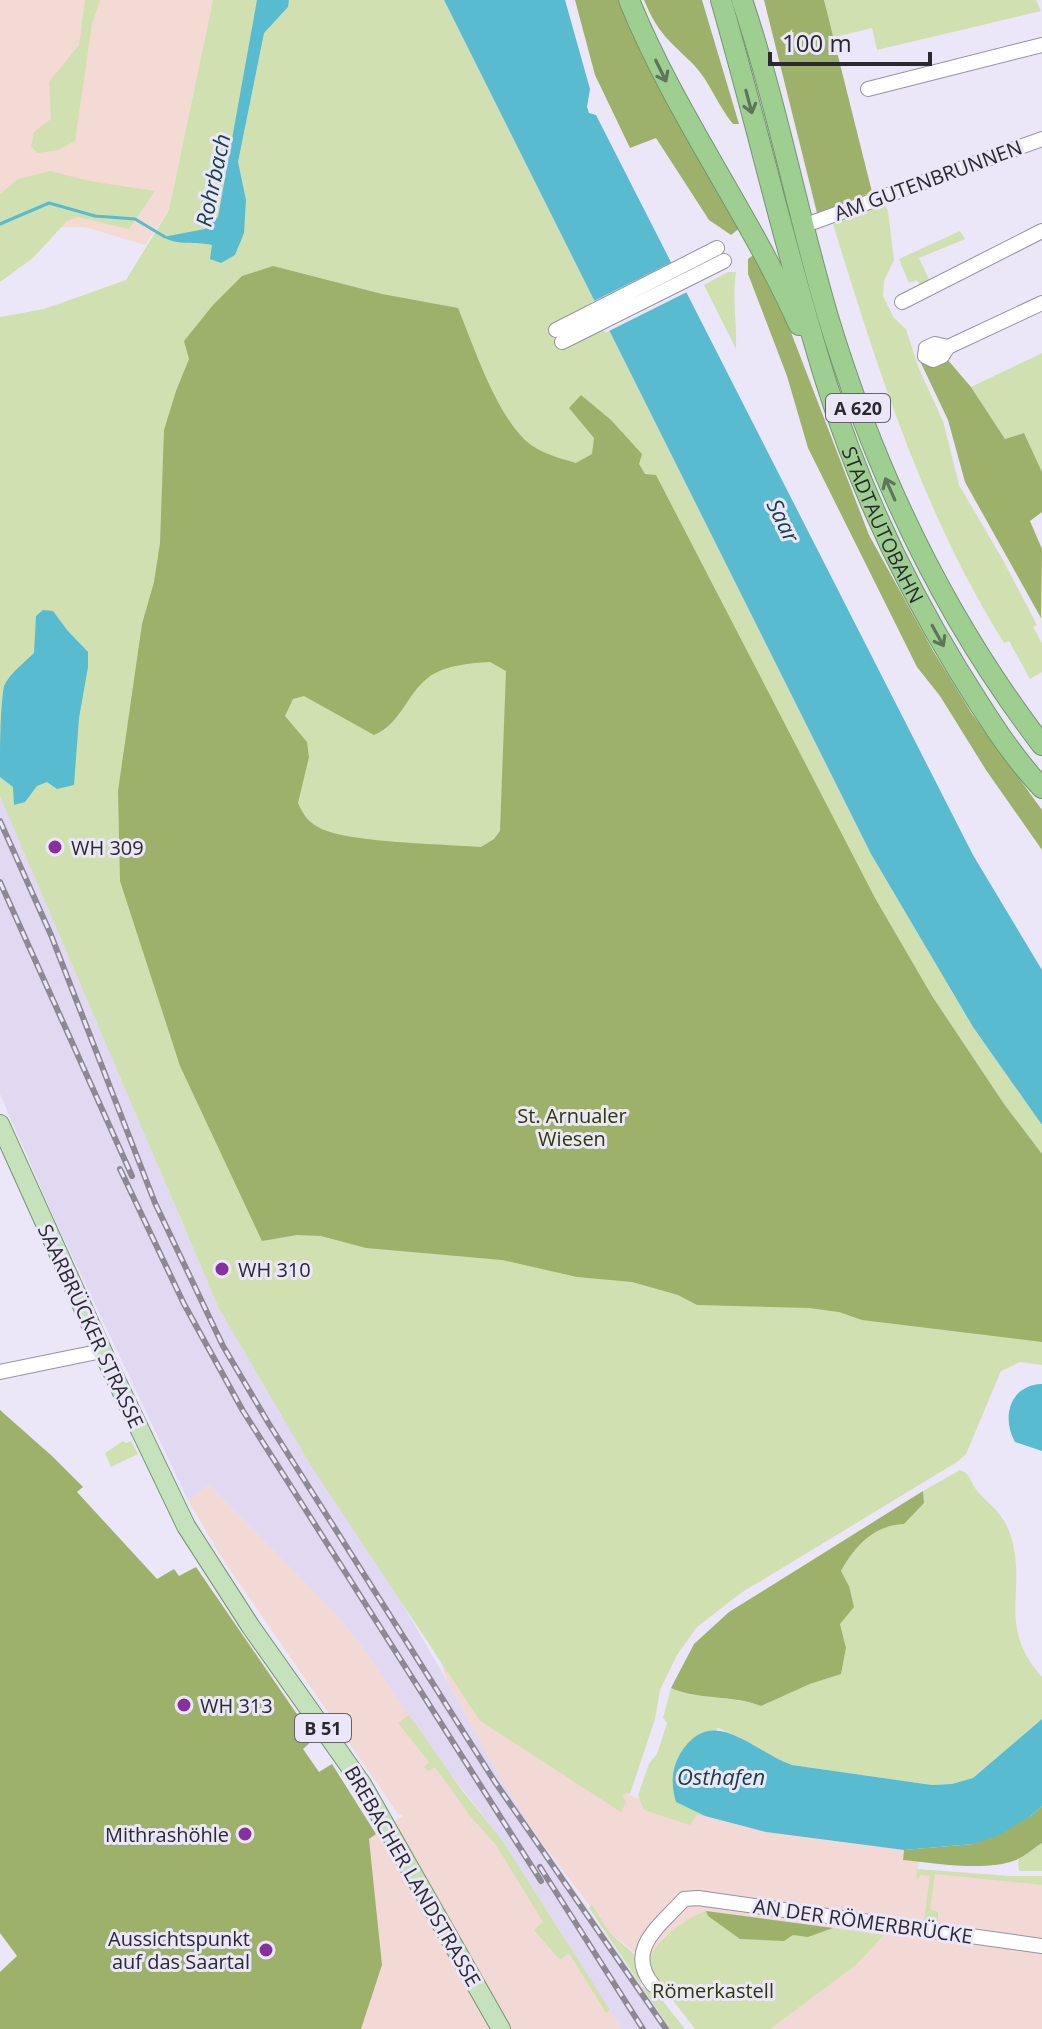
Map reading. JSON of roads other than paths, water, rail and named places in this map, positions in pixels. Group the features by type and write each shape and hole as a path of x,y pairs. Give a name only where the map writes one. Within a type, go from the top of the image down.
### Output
{"highway":[{"path":"629,0 670,88 769,261 827,387"},
{"name":"STADTAUTOBAHN","path":"721,0 785,197"},
{"name":"STADTAUTOBAHN","path":"744,0 827,387 868,492 919,600 982,707 1040,788"},
{"name":"STADTAUTOBAHN","path":"800,254 864,425 906,526 963,630 1042,745"}],"main road":[{"name":"SAARBRÜCKER STRASSE","path":"0,1124 5,1150 186,1526"},
{"name":"BREBACHER LANDSTRASSE","path":"186,1526 251,1627 362,1784 501,2029"}],"street":[{"path":"868,89 1042,45"},
{"name":"AM GUTENBRUNNEN","path":"814,222 1042,139"},
{"path":"902,302 1042,231"},
{"path":"559,336 721,254"},
{"path":"948,347 1042,303"},
{"path":"0,1372 102,1351"},
{"name":"AN DER RÖMERBRÜCKE","path":"653,1985 644,1974 641,1954 684,1899 714,1899 1042,1946"}],"water":[{"path":"257,0 289,0 288,7 264,33 238,162 246,200 244,233 235,255 221,263 210,259 212,245 163,237 205,229 218,217"},
{"name":"Saar","path":"444,0 565,0 590,89 589,113 596,115 973,855 1042,970 1042,1125 973,1027 871,854"},
{"path":"43,610 53,611 88,652 74,785 57,789 47,782 37,786 25,802 14,805 13,787 0,777 4,686 13,672 34,653 36,616"},
{"path":"1042,1384 1042,1451 1015,1442 1009,1413 1011,1404 1022,1390"},
{"name":"Osthafen","path":"1042,1719 1042,1806 997,1836 973,1844 904,1850 766,1832 705,1816 676,1802 674,1796 673,1778 680,1754 692,1739 706,1732 719,1731 733,1735 792,1765 932,1785 973,1778"}],"waterway":[{"name":"Rohrbach","path":"0,224 49,203 95,216 135,219 165,237"}],"railway":[{"path":"0,821 51,935 155,1203 223,1346 495,1782 666,2029"},
{"path":"0,882 132,1176"},
{"path":"120,1169 184,1304 243,1411 541,1881"},
{"path":"540,1867 643,2029"}],"place":[{"name":"WH 309","path":"55,847"},
{"name":"WH 310","path":"222,1269"},
{"name":"WH 313","path":"184,1705"},
{"name":"Mithrashöhle","path":"245,1834"},
{"name":"Aussichtspunkt auf das Saartal","path":"266,1950"}],"park label":[{"name":"St. Arnualer Wiesen","path":"572,1126"},
{"name":"Römerkastell","path":"713,1990"}]}
